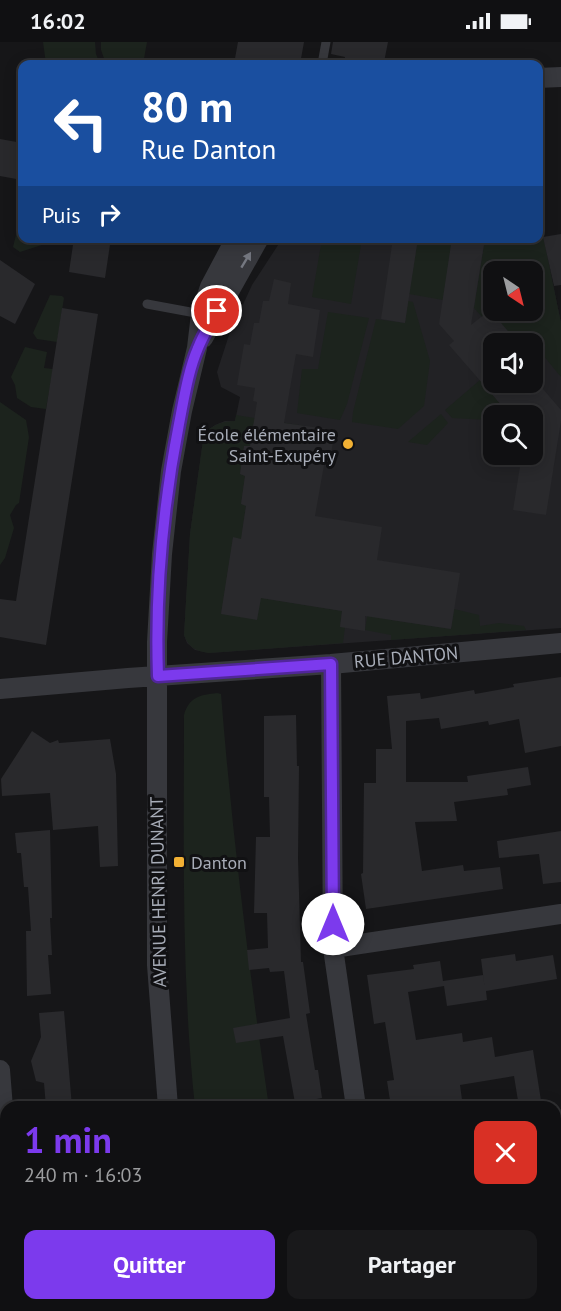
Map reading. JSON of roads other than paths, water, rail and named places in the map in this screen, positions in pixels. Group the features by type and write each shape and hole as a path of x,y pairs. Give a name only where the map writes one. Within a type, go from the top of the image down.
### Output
{"street":[{"path":"543,78 561,77"},
{"path":"197,348 201,314 210,287 233,243"},
{"path":"197,348 256,243"},
{"name":"AVENUE HENRI DUNANT","path":"168,1101 157,965 157,642 166,507 179,422 197,348"},
{"name":"RUE DANTON","path":"0,689 331,664 561,643"},
{"path":"331,664 333,948 355,1101"},
{"path":"333,948 561,914"},
{"path":"0,1070 2,1101"}],"lane":[{"path":"323,60 326,42"},
{"path":"147,304 201,314"}],"place":[{"name":"École élémentaire Saint-Exupéry","path":"348,444"},
{"name":"Danton","path":"179,862"}]}
